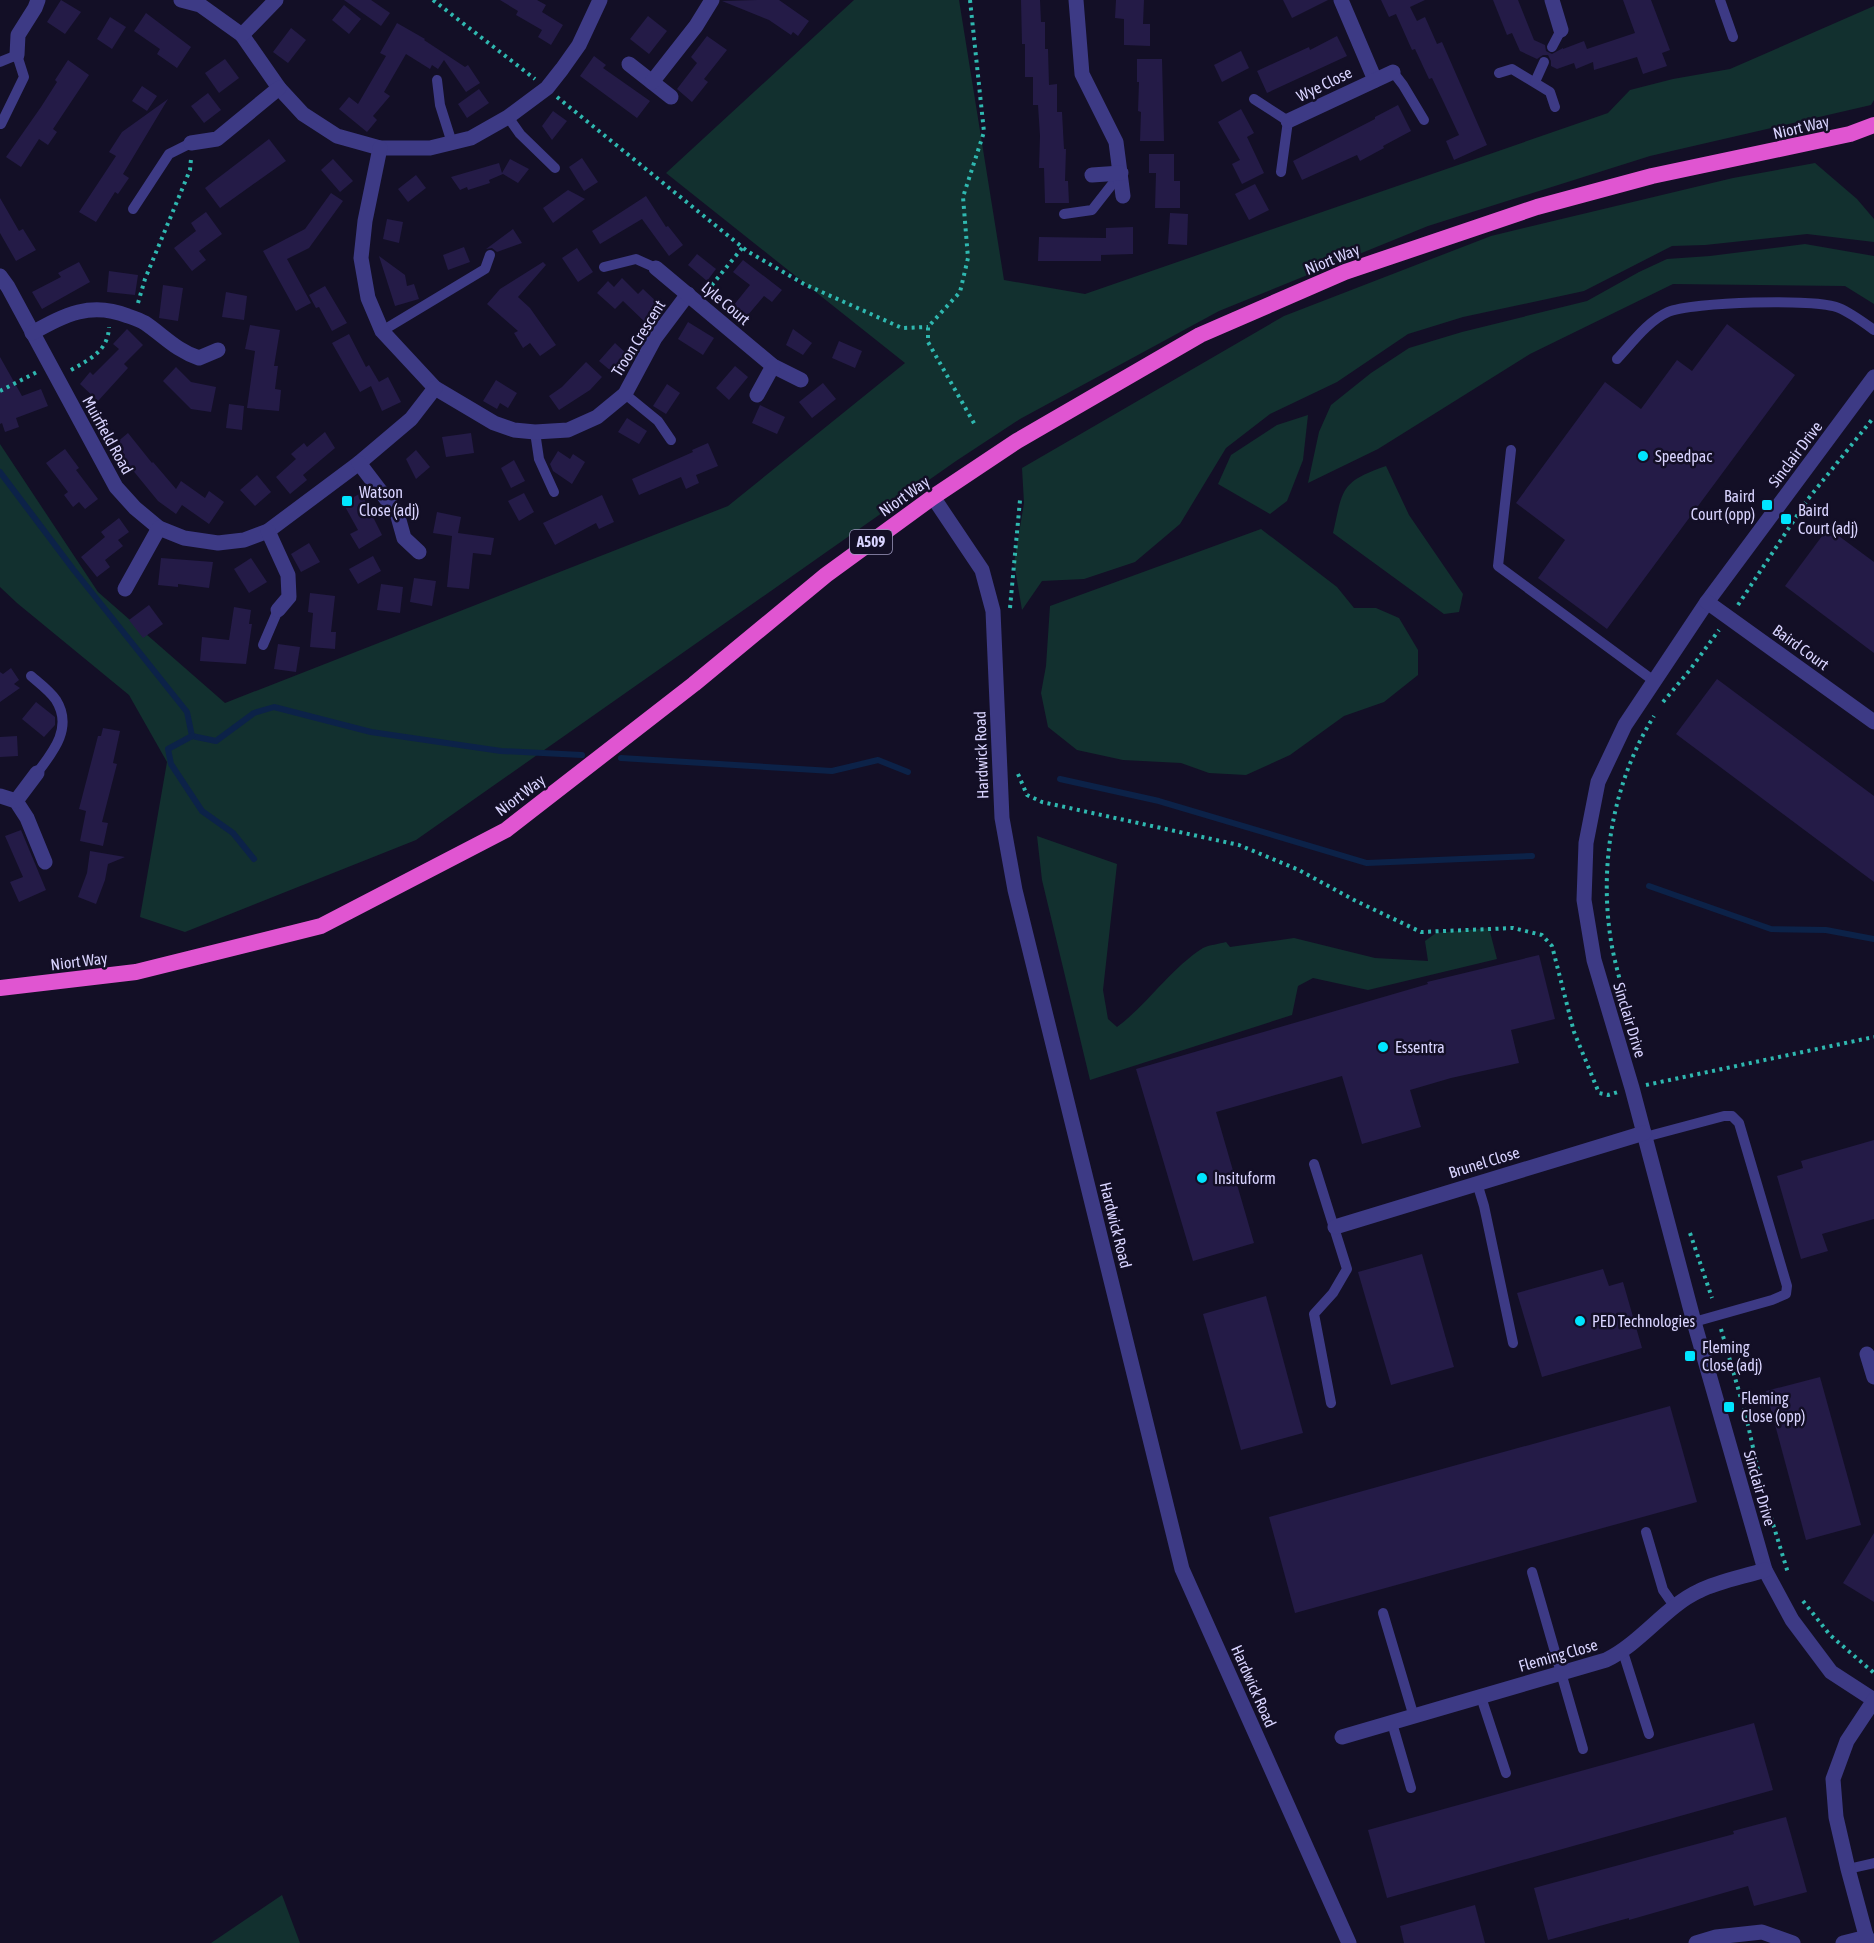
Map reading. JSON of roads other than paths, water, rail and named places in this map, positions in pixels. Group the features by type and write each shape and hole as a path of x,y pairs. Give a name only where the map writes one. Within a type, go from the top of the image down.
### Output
{"highway":[{"name":"Niort Way","path":"0,988 136,972 321,926 506,830 694,684 826,575 933,497 1017,441 1200,335 1345,272 1560,201 1652,176 1850,134 1874,125"},
{"name":"Niort Way","path":"1850,134 1874,138"}],"street":[{"path":"17,55 18,35 38,0"},
{"path":"181,0 200,5 242,35 279,88 303,114 337,136 380,148 430,148 452,143 471,138 508,117 547,88 579,45 594,2"},
{"path":"242,35 276,0"},
{"path":"652,82 696,26 712,0"},
{"path":"1076,0 1082,74 1116,142 1122,196"},
{"name":"Wye Close","path":"1341,0 1375,80"},
{"path":"1555,1 1561,30"},
{"path":"629,64 671,97"},
{"name":"Wye Close","path":"1288,122 1393,72"},
{"path":"191,143 217,139 279,88"},
{"name":"Troon Crescent","path":"380,148 365,221 362,258 368,298 382,331 435,388 494,423 514,430 535,432 568,430 597,417 625,394 655,338 693,298"},
{"path":"1092,175 1121,173"},
{"name":"Lyle Court","path":"656,268 773,366 801,380"},
{"name":"Muirfield Road","path":"0,276 116,488 159,528 184,538 218,543 244,540 268,531 359,463 411,419 435,388"},
{"path":"32,333 79,311 101,309 121,313 144,322 184,353 199,358 218,350"},
{"path":"757,395 773,366"},
{"name":"Sinclair Drive","path":"1843,1943 1868,1940 1836,1817 1833,1779 1848,1741 1874,1700 1832,1672 1792,1620 1765,1570 1694,1322 1632,1088 1594,960 1584,900 1586,843 1598,782 1625,725 1707,602 1872,385"},
{"path":"359,463 397,513 404,538 419,552"},
{"name":"Hardwick Road","path":"933,497 982,570 993,611 1002,818 1015,890 1182,1569 1349,1943"},
{"path":"125,589 159,528"},
{"path":"268,531 288,575 289,597 278,610"},
{"name":"Baird Court","path":"1707,602 1874,722"},
{"path":"16,801 37,773"},
{"path":"0,796 16,801 27,818 45,862"},
{"name":"Brunel Close","path":"1335,1227 1477,1182 1644,1135"},
{"path":"1867,1354 1874,1377"},
{"name":"Fleming Close","path":"1342,1737 1606,1660 1623,1652 1675,1607 1698,1591 1765,1570"},
{"path":"1696,1943 1716,1937 1762,1932 1793,1943"}],"lane":[{"path":"1720,0 1732,37"},
{"path":"1552,47 1561,30"},
{"path":"0,62 17,55 24,77 1,123"},
{"path":"1535,82 1544,62"},
{"path":"1499,73 1512,69 1535,82 1550,92 1555,107"},
{"path":"1393,72 1424,120"},
{"path":"437,80 440,105 452,143"},
{"path":"1254,99 1288,122 1281,171"},
{"path":"508,117 520,134 555,168"},
{"path":"134,209 169,154 191,143"},
{"path":"1064,214 1092,210 1121,173"},
{"path":"382,331 485,268 490,255"},
{"path":"604,267 636,259 656,268"},
{"path":"1617,359 1651,323 1668,312 1686,308 1774,302 1817,303 1838,307 1874,330"},
{"path":"625,394 658,421 671,440"},
{"path":"535,432 539,459 554,492"},
{"path":"1511,450 1498,566 1654,681"},
{"path":"263,645 278,610"},
{"path":"32,676 55,699 64,718 61,736 52,754 37,773"},
{"path":"1644,1135 1724,1116 1732,1116 1739,1123 1787,1286 1786,1294 1772,1300 1694,1322"},
{"path":"1314,1164 1347,1269 1333,1293 1314,1314 1331,1403"},
{"path":"1477,1182 1513,1343"},
{"path":"1646,1532 1663,1590 1675,1607"},
{"path":"1533,1572 1583,1749"},
{"path":"1383,1613 1414,1717"},
{"path":"1623,1652 1649,1734"},
{"path":"1481,1697 1506,1773"},
{"path":"1392,1723 1411,1788"},
{"path":"1848,1869 1874,1863"}],"waterway":[{"path":"0,472 73,569 187,712 192,736 216,741 254,713 274,707 371,732 501,751 582,755"},
{"path":"192,736 168,749 171,764 202,811 233,833 254,859"},
{"path":"621,758 832,771 878,760 908,772"},
{"path":"1060,779 1159,801 1367,863 1532,856"},
{"path":"1649,886 1771,929 1826,930 1874,939"}],"place":[{"name":"Speedpac","path":"1643,456"},
{"name":"Watson Close (adj)","path":"347,501"},
{"name":"Baird Court (opp)","path":"1767,505"},
{"name":"Baird Court (adj)","path":"1786,519"},
{"name":"Essentra","path":"1383,1047"},
{"name":"Insituform","path":"1202,1178"},
{"name":"PED Technologies","path":"1580,1321"},
{"name":"Fleming Close (adj)","path":"1690,1356"},
{"name":"Fleming Close (opp)","path":"1729,1407"}]}
